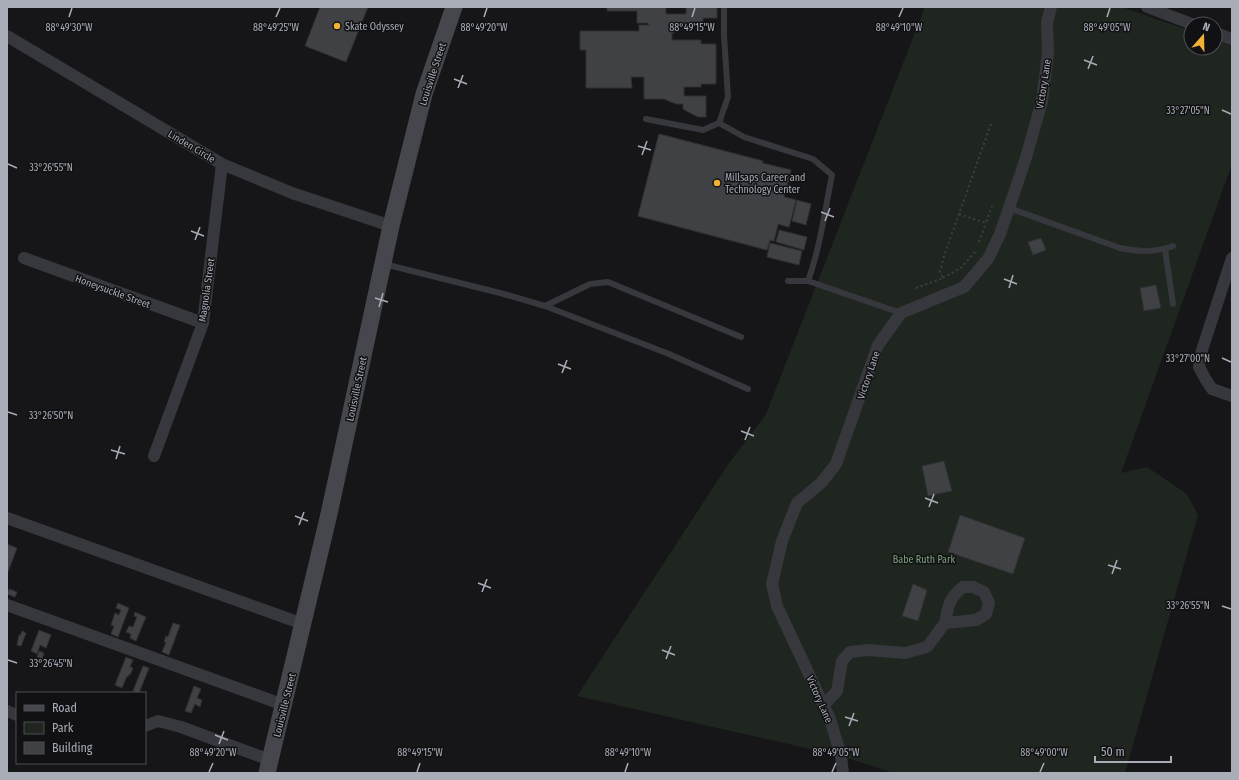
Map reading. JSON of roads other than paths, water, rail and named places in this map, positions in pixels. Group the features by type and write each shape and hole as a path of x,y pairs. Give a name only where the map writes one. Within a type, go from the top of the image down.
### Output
{"main road":[{"name":"Louisville Street","path":"268,766 329,514 391,226 424,94 454,7"}],"street":[{"name":"Victory Lane","path":"843,773 841,756 830,719 777,606 772,584 782,541 797,503 821,483 836,464 878,346 901,313 964,287 988,259 1000,234 1009,208 1025,161 1042,102 1048,52 1047,23 1052,7"},
{"path":"1147,7 1183,21"},
{"name":"Linden Circle","path":"8,38 222,164 292,193 391,226"},
{"name":"Magnolia Street","path":"154,456 202,323 222,164"},
{"name":"Honeysuckle Street","path":"24,258 202,323"},
{"path":"1232,258 1202,350 1199,366 1212,389 1232,396"},
{"path":"7,518 303,624"},
{"path":"7,605 284,705"},
{"path":"824,705 837,691 842,661 850,652 868,650 905,653 927,647 945,623"},
{"path":"146,726 158,721 181,727 268,766"}],"lane":[{"path":"646,119 704,130 719,123 728,97 724,7"},
{"path":"719,123 744,137 813,159 832,175 815,258 808,281"},
{"path":"1009,208 1120,248 1138,252 1165,249 1174,246"},
{"path":"1165,249 1173,304"},
{"path":"383,264 504,294 545,306 669,354 748,390"},
{"path":"788,281 808,281 901,313"},
{"path":"545,306 590,284 608,282 741,337"}],"place":[{"name":"Skate Odyssey","path":"337,26"},
{"name":"Millsaps Career and Technology Center","path":"717,183"}],"park label":[{"name":"Babe Ruth Park","path":"924,559"}]}
